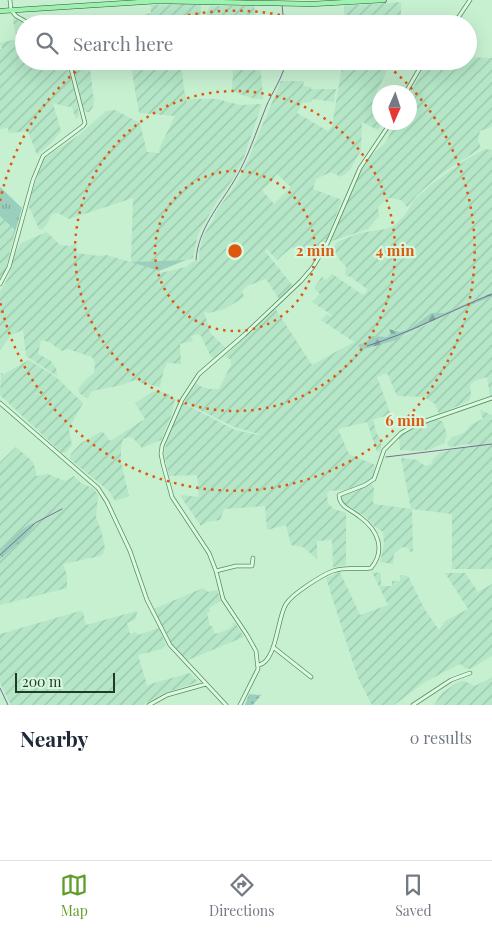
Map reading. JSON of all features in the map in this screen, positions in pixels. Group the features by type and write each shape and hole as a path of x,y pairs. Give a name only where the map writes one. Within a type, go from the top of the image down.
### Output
{"main road":[{"path":"0,11 158,1 342,4 384,0"}],"street":[{"path":"10,0 11,10 15,15"},
{"path":"460,15 470,0"},
{"path":"0,284 9,267 33,180 43,156 85,123 71,70"},
{"path":"410,85 419,70"},
{"path":"241,705 259,665 252,643 223,599 216,571 206,547 172,497 161,454 165,436 182,400 199,374 244,335 313,266 328,242 360,168 386,130"},
{"path":"259,665 267,660 273,647 282,612 290,599 332,571 341,568 371,568 379,555 380,546 367,523 343,505 339,495 365,485 374,479 384,450 401,433 417,424 492,398"},
{"path":"0,403 91,482 103,495 130,551 147,600 170,646 226,705"},
{"path":"216,571 236,566 252,566 253,558"},
{"path":"273,647 311,677"},
{"path":"414,705 451,680 470,673"},
{"path":"149,705 167,695 206,684"}],"green space":[{"path":"401,2 401,15 344,15 344,6"},
{"path":"151,5 201,5 200,15 142,15 151,13"},
{"path":"210,6 254,6 256,15 206,15"},
{"path":"15,39 15,70 69,70 79,116 76,119 72,107 53,103 61,131 37,155 28,131 9,133 8,128 0,129 0,50 2,49 0,43"},
{"path":"477,57 492,58 492,127 480,131 478,141 481,148 441,174 417,195 407,207 401,200 388,198 378,207 379,216 368,229 329,242 356,177 369,157 385,143 392,130 417,130 417,85 415,85 422,70 477,70"},
{"path":"74,70 90,70 93,107 89,112 86,112 83,108"},
{"path":"132,70 182,70 187,102 190,99 217,99 240,105 262,104 244,157 235,176 198,234 193,258 186,260 133,262 160,273 186,267 192,262 199,261 203,236 216,212 238,181 281,81 304,81 303,86 311,87 311,89 336,89 334,102 313,99 310,102 302,103 297,113 328,131 332,126 341,70 388,70 380,85 372,85 372,127 362,122 361,150 350,170 341,177 331,172 316,179 313,189 342,200 324,246 317,258 308,252 301,257 292,247 277,260 267,249 265,251 293,286 279,299 266,279 247,286 242,291 244,297 225,309 209,313 204,312 211,334 226,348 215,358 211,357 201,336 198,334 191,336 193,341 180,344 181,364 167,363 160,387 141,383 138,380 92,391 88,398 86,398 79,393 78,389 94,373 95,363 92,357 68,349 62,351 49,342 41,340 38,354 50,360 56,368 57,376 26,356 23,330 11,335 0,350 0,292 9,276 14,255 21,243 47,232 60,245 70,246 76,243 77,253 106,255 131,262 133,198 69,219 58,213 52,214 42,230 39,229 29,207 31,195 44,158 78,136 106,111 115,110 140,123 147,152 160,153 159,149 175,116 139,113","holes":["277,174 291,187 274,204 262,190"]},
{"path":"232,70 261,70 263,99 255,99 232,90"},
{"path":"485,149 492,150 492,293 444,313 431,313 410,329 400,332 389,329 391,334 387,337 372,336 366,342 359,345 363,350 395,340 458,309 492,297 492,396 490,396 487,377 474,381 470,386 471,395 469,401 439,414 435,404 424,397 397,396 387,373 377,377 391,415 373,419 376,432 381,440 381,451 377,452 367,422 338,429 349,454 375,465 374,475 370,481 344,490 329,491 327,494 328,504 334,509 346,513 346,565 333,567 332,540 317,541 317,559 303,547 291,545 286,525 267,530 265,506 224,509 220,520 207,522 201,526 181,497 181,495 199,497 197,475 169,476 164,453 168,437 183,403 235,430 259,434 234,427 186,403 185,398 196,383 209,389 219,389 231,365 231,360 225,356 275,308 312,365 354,342 321,320 327,314 331,317 332,315 312,302 320,294 314,288 322,277 326,280 332,274 363,295 368,290 351,277 345,275 346,267 333,252 337,242 360,233 393,226 404,216 415,199 433,183"},
{"path":"0,187 22,208 12,242 14,229 0,216"},
{"path":"0,216 12,226 14,234 6,269 0,282"},
{"path":"186,260 159,271 131,262"},
{"path":"492,293 492,297 458,309 396,340 362,350 358,345 366,342 372,336 387,337 391,334 389,329 400,332 410,329 431,313 444,313"},
{"path":"29,360 56,377 83,403 69,430 72,445 65,453 62,453 0,395 1,373 4,374"},
{"path":"158,391 168,394 175,399 171,416 161,440 142,448 133,438 123,439 121,462 129,496 115,501 109,491 70,459 71,454 81,443 102,431 110,441 145,419 135,403 152,392"},
{"path":"480,410 492,415 492,569 452,569 452,514 412,509 413,551 410,552 408,548 402,547 394,554 393,564 380,562 384,544 383,532 365,516 344,503 341,496 372,484 374,488 374,504 411,509 401,458 418,460 426,466 431,464 439,453 462,447 469,448 470,444 449,447 447,443 452,437 464,433 472,424 483,419"},
{"path":"437,419 443,422 447,435 444,443 431,449 420,451 400,450 399,438 403,434 415,427"},
{"path":"16,447 33,462 36,476 48,474 65,481 74,476 81,483 94,489 98,495 96,518 105,548 100,556 63,564 67,575 67,588 0,605 0,559 22,541 35,525 0,552 0,462"},
{"path":"33,523 35,525 22,541 0,559 0,552 11,539"},
{"path":"340,572 360,615 388,605 372,572 381,573 381,586 392,586 392,581 400,581 400,575 408,576 425,610 439,630 445,621 468,609 445,573 465,573 478,592 492,584 492,656 470,669 460,664 442,673 422,684 394,705 372,705 359,680 326,578"},
{"path":"203,588 208,592 217,590 221,601 209,608 210,612 207,613 210,626 212,626 215,634 227,630 233,626 232,623 235,623 244,637 184,660 175,651 154,609"},
{"path":"80,611 83,612 86,625 137,611 136,619 127,623 130,634 136,632 138,635 159,628 166,645 162,649 138,655 147,685 190,673 198,682 167,692 142,705 11,705 0,683 0,634"},
{"path":"492,677 492,705 434,705 442,693 458,682 464,681 475,686"},
{"path":"249,694 262,694 253,705 245,705"}],"waterway":[{"path":"282,5 283,15"},
{"path":"196,260 205,228 244,163 283,70"},
{"path":"367,346 383,341 492,294"},
{"path":"386,457 492,444"},
{"path":"0,555 35,523 62,509"},
{"path":"0,688 8,705"}]}
